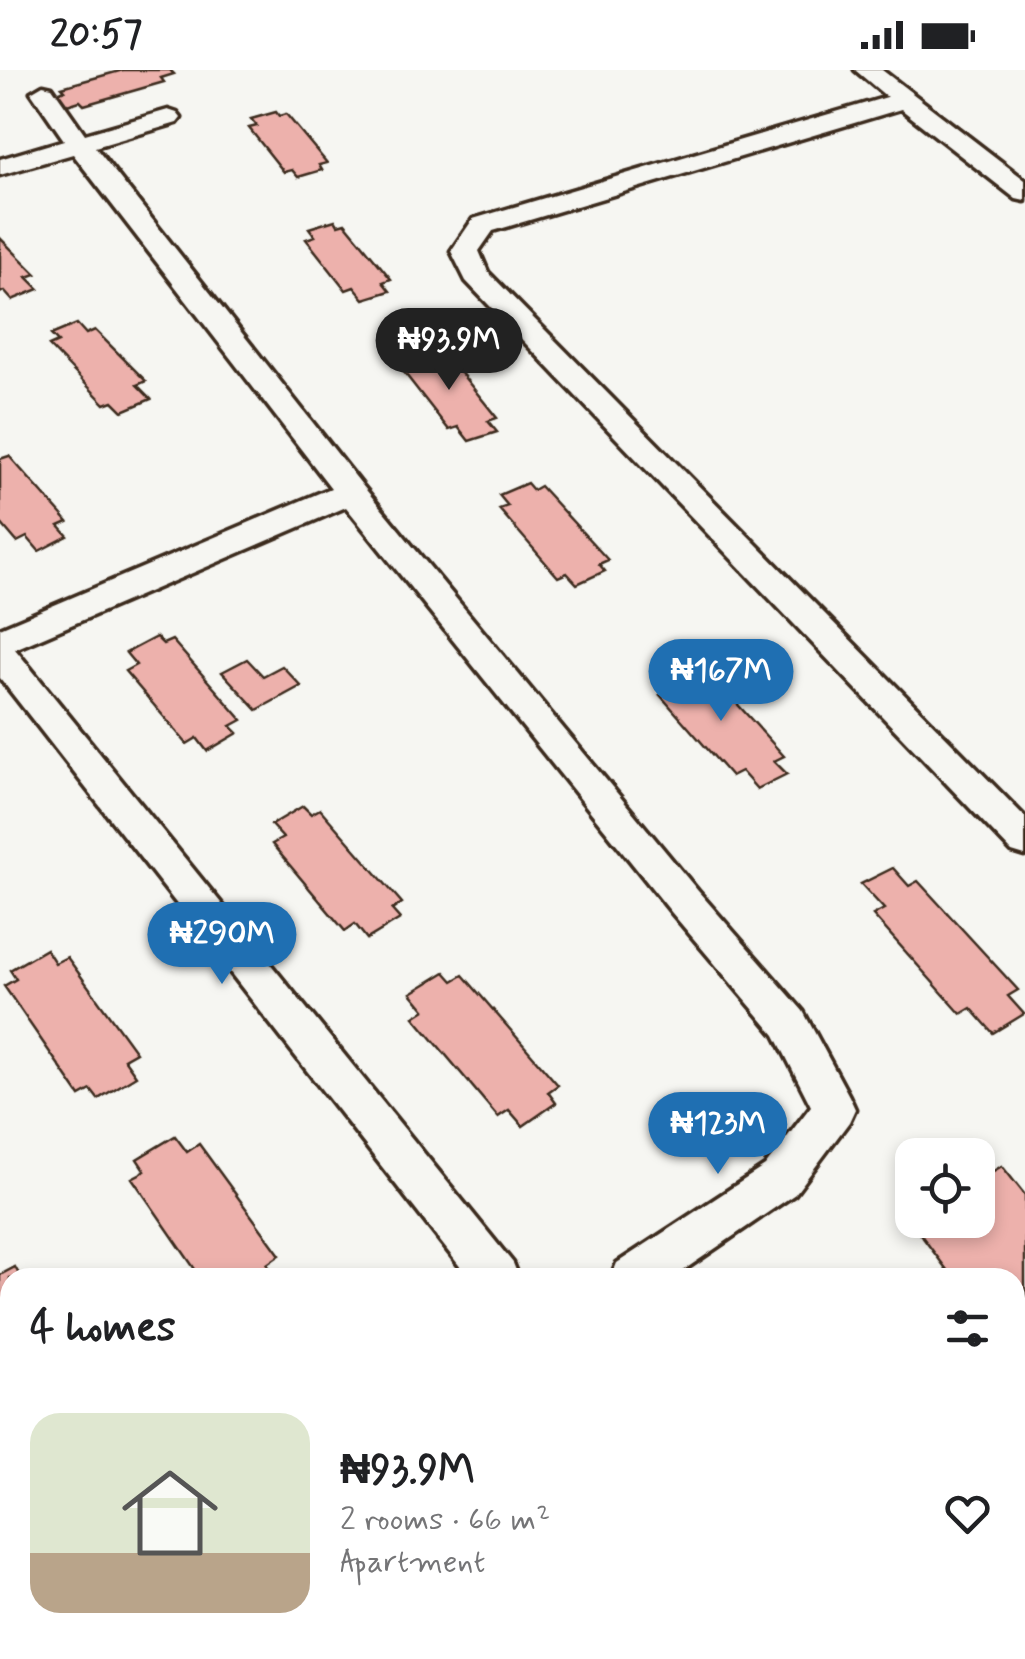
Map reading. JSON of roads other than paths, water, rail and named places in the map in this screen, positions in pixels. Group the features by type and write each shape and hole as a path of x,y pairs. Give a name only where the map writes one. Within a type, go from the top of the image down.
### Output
{"street":[{"path":"867,70 1025,193"},
{"path":"43,92 78,144 351,492 789,1023 834,1109 780,1180 649,1268"},
{"path":"905,100 483,225 465,251 476,275 1025,841"},
{"path":"0,166 168,118"},
{"path":"0,642 351,492"},
{"path":"0,654 489,1268"}]}
